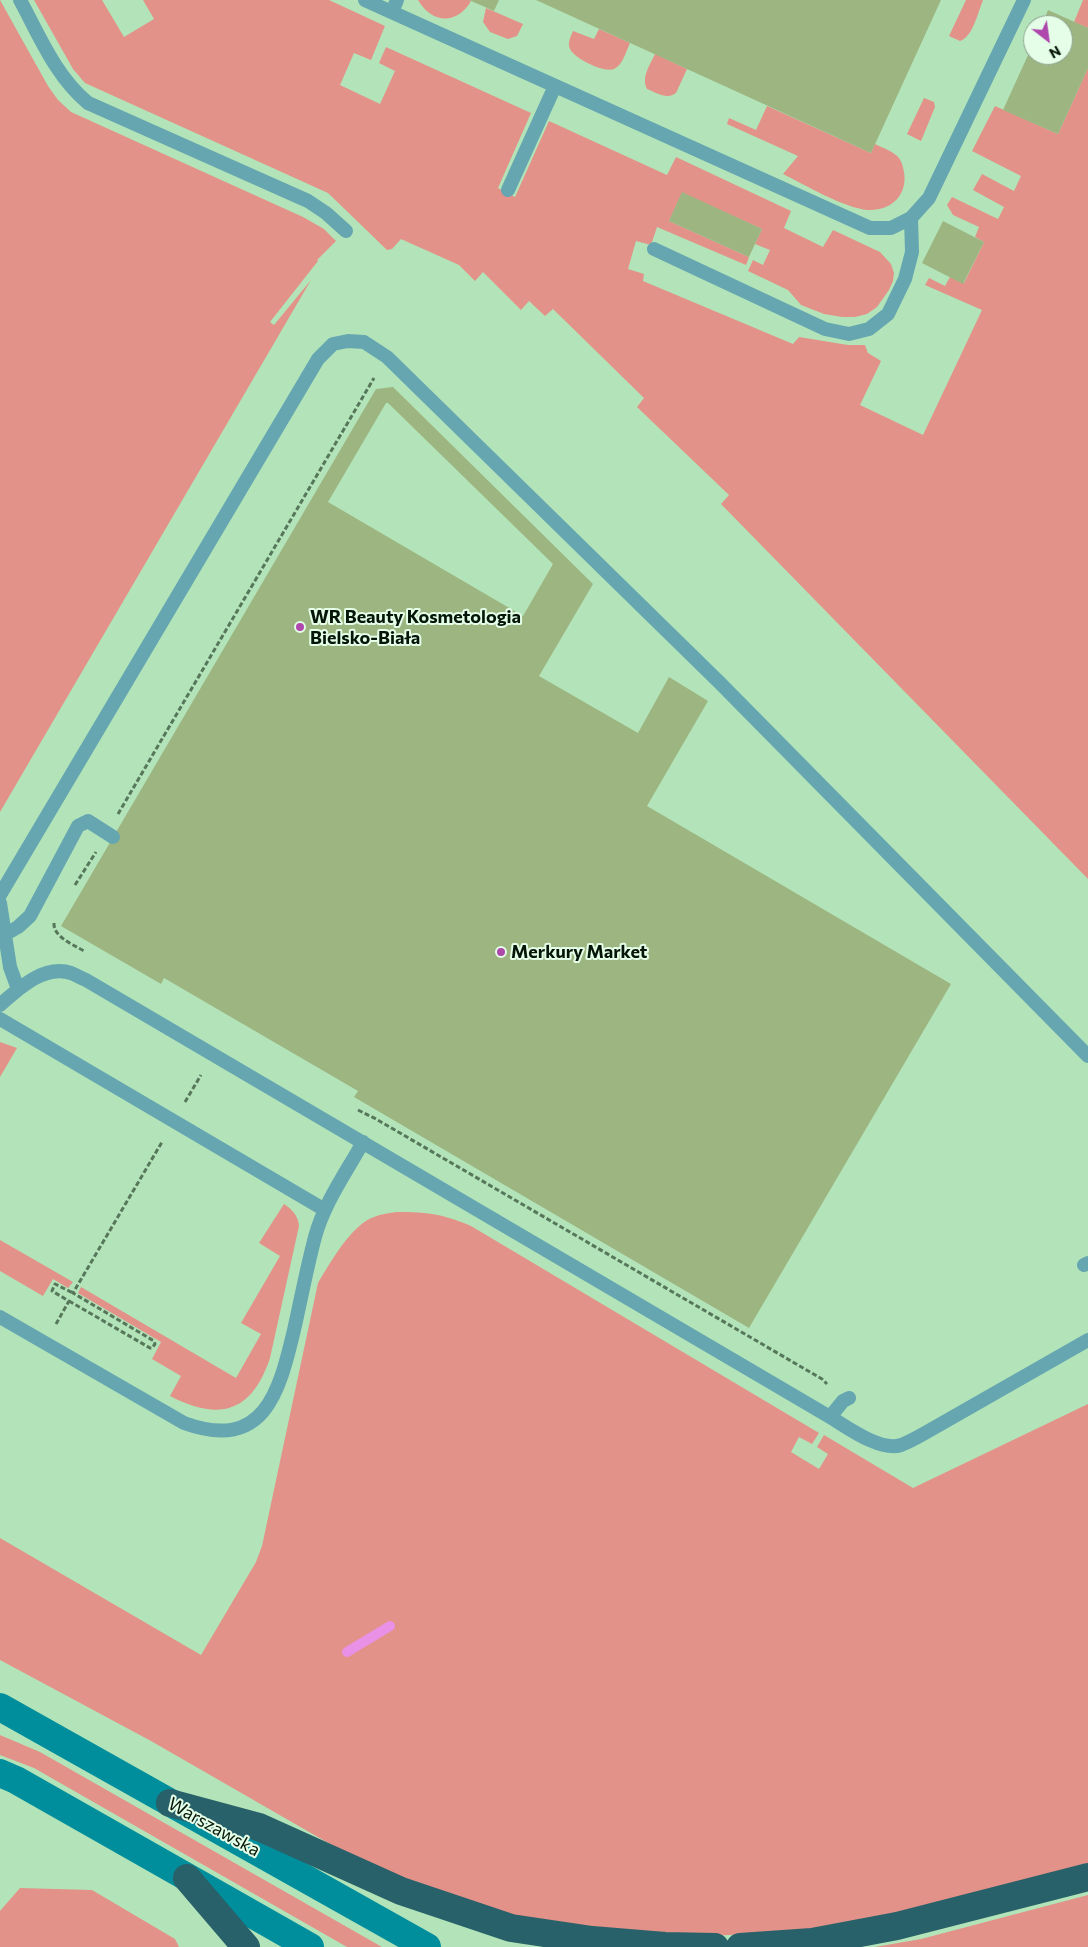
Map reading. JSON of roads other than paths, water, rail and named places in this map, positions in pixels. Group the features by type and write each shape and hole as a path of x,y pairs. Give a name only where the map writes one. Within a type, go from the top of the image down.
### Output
{"highway":[{"path":"170,1802 259,1827 401,1890 511,1928 592,1940 665,1946 715,1947"},
{"path":"740,1947 812,1942 897,1926 1088,1877"},
{"path":"187,1878 246,1947"}],"main road":[{"name":"Warszawska","path":"0,1706 427,1947"},
{"path":"0,1774 16,1780 310,1947"}],"lane":[{"path":"20,0 62,76 75,92 88,103 308,201 326,213 346,231"},
{"path":"365,0 394,6 555,86 870,228 891,228 911,218 929,198 1024,0"},
{"path":"508,190 555,86"},
{"path":"654,249 825,329 849,334 869,329 888,314 905,279 912,252 911,218"},
{"path":"0,895 318,358 333,344 348,341 364,342 387,357 720,683 1088,1056"},
{"path":"4,935 30,916 78,826 88,821 110,835"},
{"path":"0,903 10,967 18,989"},
{"path":"0,1004 34,978 52,972 70,972 830,1417 874,1442 888,1447 900,1445 926,1433 1088,1340"},
{"path":"0,1020 325,1210"},
{"path":"0,1317 184,1423 200,1429 217,1430 231,1430 243,1426 267,1409 276,1393 285,1370 315,1235 325,1210 363,1142"},
{"path":"830,1417 846,1399"}],"waterway":[{"path":"347,1652 390,1626"}],"place":[{"name":"WR Beauty Kosmetologia Bielsko-Biała","path":"300,627"},
{"name":"Merkury Market","path":"501,952"}]}
